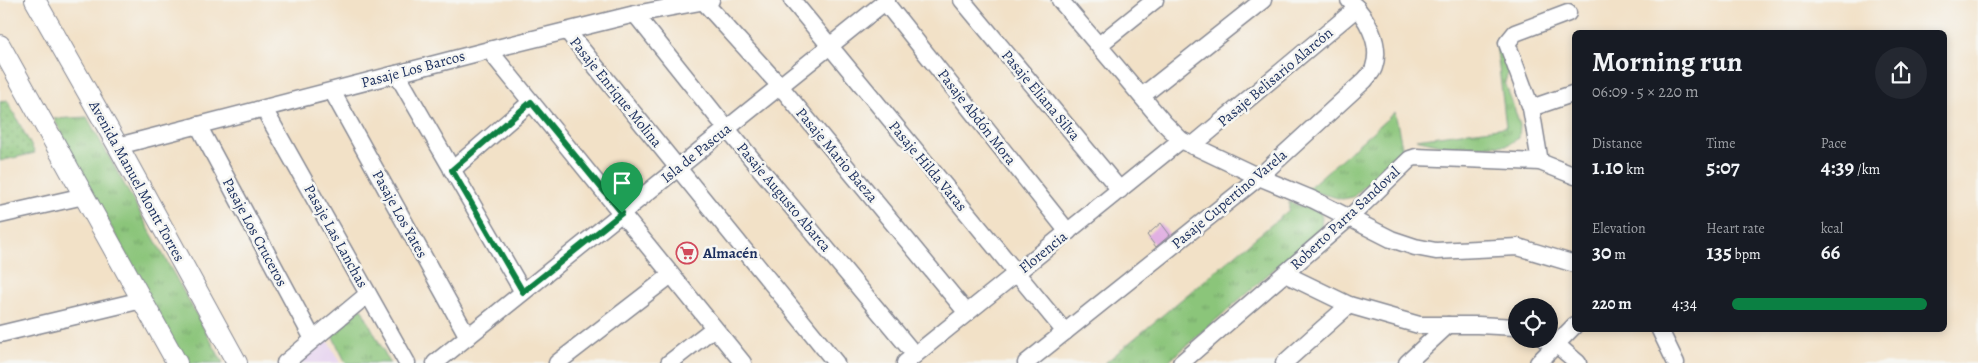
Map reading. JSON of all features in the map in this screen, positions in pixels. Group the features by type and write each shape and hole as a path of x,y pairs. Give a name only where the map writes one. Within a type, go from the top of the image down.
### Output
{"street":[{"name":"Avenida Manuel Montt Torres","path":"34,0 118,146 237,363"},
{"name":"Pasaje Hilda Varas","path":"792,0 1065,332"},
{"name":"Pasaje Eliana Silva","path":"962,0 1120,190"},
{"path":"1060,0 1142,96 1187,143 1350,217 1392,239 1415,247 1436,251 1518,247 1572,260"},
{"path":"1099,45 1155,0"},
{"path":"1142,96 1263,0"},
{"name":"Pasaje Los Barcos","path":"118,146 635,14 707,1"},
{"name":"Pasaje Mario Baeza","path":"707,1 780,86 967,313"},
{"name":"Isla de Pascua","path":"435,363 886,1"},
{"name":"Pasaje Abdón Mora","path":"886,1 1068,232"},
{"name":"Pasaje Belisario Alarcón","path":"1187,143 1353,4"},
{"name":"Pasaje Cupertino Varela","path":"1026,363 1259,177 1365,80 1374,68 1376,49 1371,28 1353,4"},
{"path":"1540,162 1531,108 1507,43 1515,34 1568,13"},
{"name":"Pasaje Augusto Abarca","path":"635,14 910,359"},
{"name":"Pasaje Enrique Molina","path":"567,31 836,363"},
{"path":"0,45 177,363"},
{"path":"489,50 743,363"},
{"path":"397,74 523,292"},
{"name":"Pasaje Los Yates","path":"332,91 468,337"},
{"path":"1531,108 1572,94"},
{"path":"452,170 531,102"},
{"name":"Pasaje Las Lanchas","path":"264,109 407,363"},
{"name":"Pasaje Los Cruceros","path":"198,125 313,339"},
{"name":"Florencia","path":"910,359 1120,190 1187,143"},
{"name":"Roberto Parra Sandoval","path":"1181,363 1350,217 1405,163 1416,157 1540,162 1572,175"},
{"path":"0,215 84,196"},
{"path":"1284,274 1349,305 1419,324 1508,326"},
{"path":"557,363 671,275"},
{"path":"284,363 368,294"},
{"path":"0,334 142,300"},
{"path":"1284,363 1349,305"},
{"path":"1407,363 1448,324"},
{"path":"1558,337 1572,327"},
{"path":"669,363 714,328"},
{"path":"1662,332 1676,363"},
{"path":"1538,363 1547,348"},
{"path":"1558,348 1578,363"}],"shaded area":[{"path":"325,335 340,363 292,363"}],"green space":[{"path":"1496,43 1509,69 1505,82 1520,125 1519,138 1507,145 1449,147 1416,139 1506,127"},
{"path":"7,100 35,153 0,161 0,102"},
{"path":"1395,112 1403,152 1353,197 1342,199 1306,190"},
{"path":"87,117 223,363 185,363 152,304 54,119"},
{"path":"1289,202 1320,212 1322,218 1321,228 1167,363 1105,363 1289,210"},
{"path":"361,308 390,363 346,363 331,333"}],"building":[{"path":"1161,223 1170,235 1156,247 1147,235"}],"place":[{"name":"Almacén","path":"687,253"}],"route":[{"path":"531,102 622,213 523,292 452,170 531,102"}]}
